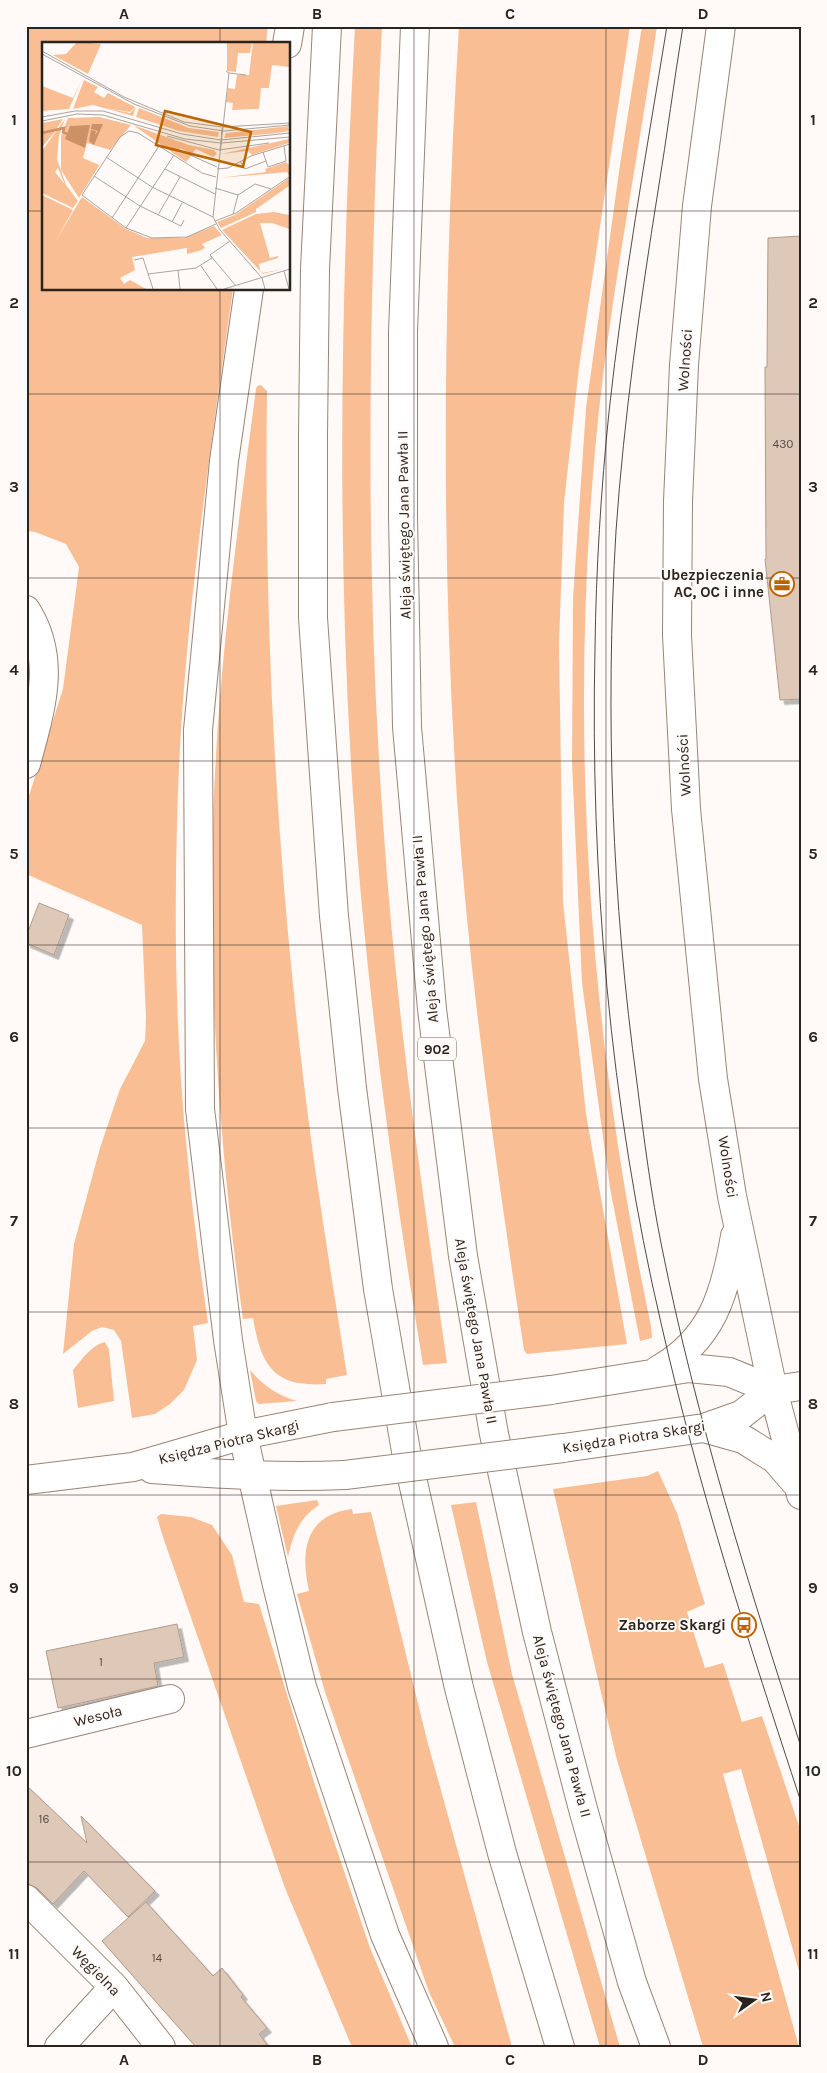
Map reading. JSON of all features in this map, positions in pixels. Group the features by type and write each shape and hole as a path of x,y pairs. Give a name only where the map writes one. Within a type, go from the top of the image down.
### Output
{"main road":[{"path":"287,42 290,26"},
{"path":"327,26 315,269 314,618 334,916 352,1088 378,1289 406,1451 459,1688 504,1862 560,2047"},
{"name":"Aleja świętego Jana Pawła II","path":"415,26 404,332 403,516 407,726 432,1009 463,1256 496,1444 537,1632 581,1800 632,1982 656,2047"},
{"name":"Wolności","path":"721,26 697,206 684,365 678,501 677,635 686,808 713,1079 737,1224 773,1390 800,1491"},
{"path":"249,290 224,461 198,730 200,1109 228,1340 243,1435 302,1687 385,1935 434,2047"},
{"path":"26,610 35,624 45,661 41,706 26,764"},
{"path":"648,1376 686,1352 708,1325 728,1277 737,1224"},
{"name":"Księdza Piotra Skargi","path":"26,1480 133,1467 243,1435 333,1417 551,1390 689,1368 729,1372 773,1390 741,1415 704,1428 563,1448 345,1475 252,1476 133,1467"},
{"path":"773,1390 801,1386"},
{"path":"704,1428 744,1439 775,1458 800,1491"},
{"name":"Wesoła","path":"26,1734 170,1699"},
{"name":"Węgielna","path":"26,1899 114,1987 161,2047"},
{"path":"59,2047 114,1987"}],"shaded area":[{"path":"30,26 268,26 266,42 42,42 42,290 233,290 197,555 184,689 177,824 176,947 180,1070 191,1195 208,1323 193,1326 197,1360 184,1390 170,1404 155,1414 132,1418 121,1341 114,1330 102,1327 92,1331 63,1354 74,1244 100,1148 120,1089 145,1041 146,1018 142,925 26,874 26,805 63,689 79,567 66,544 35,532 26,531 26,38"},
{"path":"355,26 382,26 374,225 370,424 373,622 383,821 394,957 418,1160 447,1363 423,1365 381,1081 358,868 348,700 342,507 342,411 346,219"},
{"path":"459,26 630,26 579,367 564,503 559,644 563,902 586,1114 627,1344 527,1354 524,1350 504,1216 477,1016 463,881 452,715 446,518 447,321"},
{"path":"642,26 657,26 611,314 599,410 589,525 585,640 585,755 589,870 598,985 611,1099 629,1213 651,1326 652,1338 640,1341 610,1188 582,983 572,763 573,599 586,408 621,158"},
{"path":"261,385 267,391 267,556 273,721 291,968 310,1132 347,1375 326,1379 326,1384 293,1382 273,1370 260,1349 253,1318 243,1319 222,1134 212,947 215,769 223,660 235,551 256,389 257,386"},
{"path":"105,1342 109,1350 114,1401 78,1408 73,1370 92,1349"},
{"path":"250,1370 271,1389 297,1401 259,1404 256,1401"},
{"path":"658,1471 677,1513 705,1604 687,1612 705,1668 723,1663 742,1722 762,1716 801,1832 801,1978 741,1769 723,1774 799,2047 703,2047 617,1760 553,1489 647,1476"},
{"path":"317,1500 319,1505 306,1516 298,1528 288,1557 276,1506"},
{"path":"476,1502 512,1674 620,2047 600,2047 487,1662 451,1505"},
{"path":"352,1509 353,1514 371,1512 427,1740 512,2047 455,2047 429,1992 325,1692 297,1594 309,1591 305,1562 306,1549 315,1527 324,1519 336,1513"},
{"path":"161,1514 191,1517 212,1525 232,1555 244,1602 259,1604 315,1785 370,1948 412,2047 352,2047 285,1888 163,1537 157,1517"}],"building":[{"path":"801,236 801,699 780,700 765,559 765,367 767,367 768,238"},
{"path":"39,903 69,915 54,955 26,943 26,937"},
{"path":"177,1624 184,1657 154,1663 158,1686 58,1708 46,1651"},
{"path":"26,1785 87,1843 81,1816 155,1891 128,1917 84,1871 53,1904 37,1888 26,1884"},
{"path":"146,1902 213,1976 222,1968 243,1995 241,1997 267,2028 259,2034 269,2047 196,2047 102,1941"}],"tram line":[{"path":"667,26 621,315 609,412 601,500 594,732 600,903 616,1073 628,1157 643,1241 661,1323 708,1505 801,1802"},
{"path":"683,26 633,361 616,531 611,669 611,739 616,877 628,1015 648,1166 662,1248 691,1375 724,1500 801,1747"}],"place":[{"name":"Ubezpieczenia AC, OC i inne","path":"782,584"},
{"name":"Zaborze Skargi","path":"744,1625"}]}
